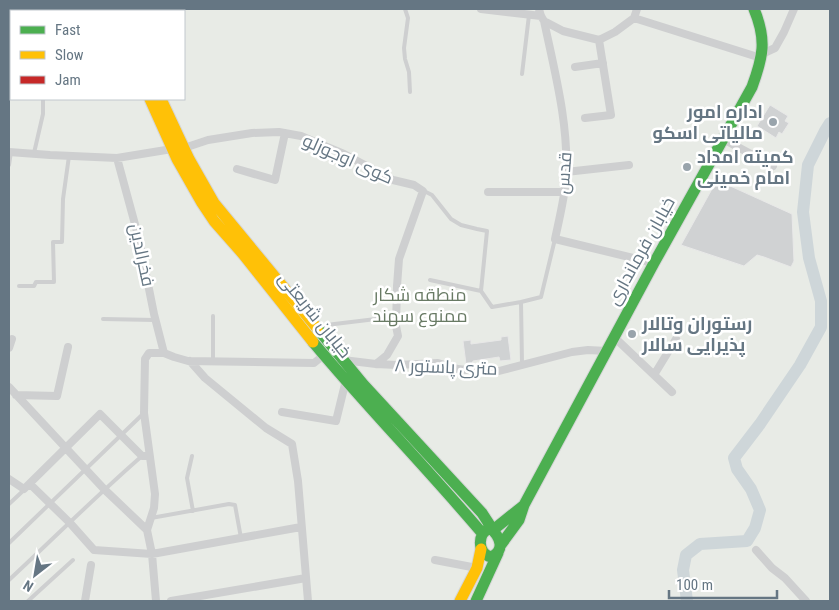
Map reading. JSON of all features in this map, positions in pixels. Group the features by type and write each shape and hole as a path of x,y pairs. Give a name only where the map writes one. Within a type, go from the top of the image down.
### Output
{"main road":[{"name":"خیابان فرمانداری","path":"499,550 519,520 524,505 614,337 752,87 760,66 764,42 754,9"},
{"name":"خیابان شریعتی","path":"151,100 178,148"},
{"name":"خیابان شریعتی","path":"161,100 196,196 204,207 315,326 461,498 487,532"},
{"name":"خیابان شریعتی","path":"271,281 324,355 461,498"},
{"name":"خیابان فرمانداری","path":"487,532 524,505"},
{"path":"460,601 477,568 481,538 487,532 498,536 499,550 476,601"},
{"path":"481,549 488,556 495,556 499,550"}],"street":[{"path":"482,9 507,10 541,16 563,31 599,40 615,32 634,18 637,9"},
{"path":"634,18 761,56 775,48 794,9"},
{"name":"قدس","path":"541,16 556,73 567,146 564,192 555,239"},
{"path":"584,118 610,115 599,40"},
{"path":"575,67 602,63"},
{"name":"کوی اوجوزلو","path":"10,152 117,158 178,148 208,140 252,133 279,132 301,136 344,154 393,180 414,186 423,191"},
{"path":"237,169 275,180 285,133"},
{"path":"723,139 773,166"},
{"name":"فخرالدین","path":"117,158 139,239 155,320 164,353"},
{"path":"566,172 629,165"},
{"path":"376,364 387,355 398,336 396,326 399,258 423,191"},
{"path":"488,192 564,192"},
{"path":"555,239 654,263"},
{"path":"614,337 672,392"},
{"path":"9,348 12,339"},
{"path":"654,375 676,339"},
{"path":"16,395 57,396 68,347"},
{"name":"۸ متری پاستور","path":"343,360 397,365 438,363 458,369 486,372 499,371 572,352 588,350 606,352"},
{"path":"156,601 152,554 147,530 154,508 154,494 145,456 145,359 149,353 164,353 190,361 314,363 324,355"},
{"path":"190,361 205,378 266,428 292,444 298,481 308,601"},
{"path":"282,412 336,421 346,380"},
{"path":"9,387 85,470 147,530"},
{"path":"27,487 100,414 120,435 145,456"},
{"path":"9,480 27,487 50,504 94,550 152,554 301,528"},
{"path":"756,550 806,601"},
{"path":"435,560 477,568"},
{"path":"85,601 91,565"},
{"path":"171,601 306,578"}],"lane":[{"path":"405,9 408,18 404,48 409,72 410,92"},
{"path":"522,74 529,15"},
{"path":"34,154 43,114 43,100"},
{"path":"9,165 10,152"},
{"path":"20,286 34,286 36,282 54,282 53,242 62,242 63,199 69,156"},
{"path":"423,191 432,195 451,220 469,227 487,230 481,291 492,307 541,297 555,239"},
{"path":"430,280 481,291"},
{"path":"521,302 522,365"},
{"path":"213,316 213,361"},
{"path":"103,319 155,320"},
{"path":"315,326 376,319"},
{"path":"9,543 144,414"},
{"path":"9,580 104,489 145,456"},
{"path":"192,456 188,478 193,510"},
{"path":"9,504 27,487"},
{"path":"151,518 229,504 235,505 240,538"},
{"path":"28,601 73,560"}],"green space":[{"name":"منطقه شکار ممنوع سهند","path":"9,9 830,9 830,601 9,601"}],"building":[{"name":"اداره امور مالیاتی اسکو","path":"770,105 788,116 785,121 789,123 782,134 779,132 776,138 757,126"},
{"path":"717,180 792,214 794,261 791,267 757,255 744,266 681,245"},
{"path":"508,336 511,360 500,361 499,357 466,364 463,341 471,340 471,344 501,340 501,337"}],"waterway":[{"path":"687,601 683,570 686,555 700,544 747,541 755,528 760,510 751,489 737,469 734,458 760,424 800,365 821,327 821,301 809,258 803,212 808,165 830,123"}],"traffic: fast":[{"path":"500,546 519,520 524,505 654,263 752,87 759,67 762,48 761,30 754,9"},
{"path":"317,328 363,384 482,513 493,530 523,506"},
{"path":"313,342 482,533"},
{"path":"490,528 500,543 499,551 491,557 486,555 480,543 483,534 490,528"},
{"path":"476,601 498,553"}],"traffic: slow":[{"path":"150,100 177,159 214,221 243,254 313,342"},
{"path":"161,100 189,159 214,203 317,328"},
{"path":"460,601 477,568 481,549"}],"place":[{"name":"اداره امور مالیاتی اسکو","path":"773,122"},
{"name":"کمیته امداد امام خمینی","path":"687,167"},
{"name":"رستوران وتالار پذیرایی سالار","path":"632,334"}]}
